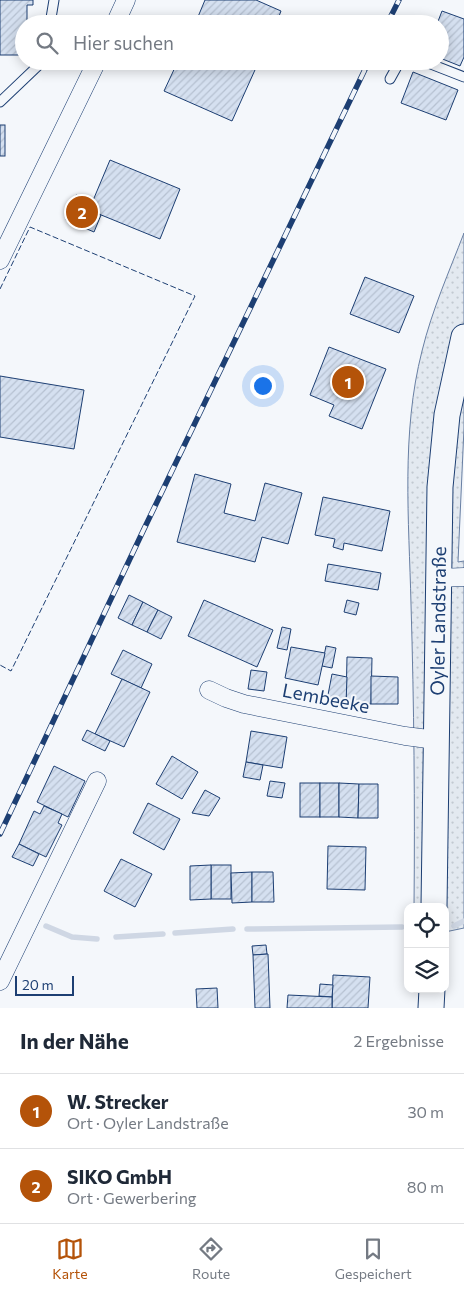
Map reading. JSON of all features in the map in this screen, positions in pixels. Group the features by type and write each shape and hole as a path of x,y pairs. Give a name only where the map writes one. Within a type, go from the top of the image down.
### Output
{"main road":[{"name":"Oyler Landstraße","path":"434,903 440,487 447,415 464,337"},
{"path":"431,1008 432,993"}],"street":[{"path":"119,15 126,0"},
{"path":"0,260 93,70"},
{"path":"438,578 464,577"},
{"name":"Lembeeke","path":"209,690 244,704 404,736 436,740"},
{"path":"0,981 97,781"}],"lane":[{"path":"52,15 54,0"},
{"path":"0,102 34,70"},
{"path":"390,79 395,70"},
{"path":"445,70 464,78"}],"shaded area":[{"path":"464,233 464,428 458,562 464,561 464,928 449,931 449,903 414,903 414,718 408,509 409,445 415,382 426,336"}],"building":[{"path":"0,0 33,0 33,5 27,5 27,15 15,15 15,55 0,55"},
{"path":"205,0 256,0 281,11 279,15 199,15"},
{"path":"442,11 464,19 464,57 460,66 449,62 449,15 440,15"},
{"path":"174,70 255,70 232,121 164,91"},
{"path":"413,72 458,90 446,120 401,103"},
{"path":"0,125 5,125 5,156 0,156"},
{"path":"110,160 180,189 160,239 89,210"},
{"path":"76,195 93,201 89,210 101,215 94,232 66,220"},
{"path":"365,277 414,296 399,333 350,314"},
{"path":"329,347 386,369 362,429 329,416 334,405 310,395"},
{"path":"0,376 84,390 74,449 0,437"},
{"path":"195,474 231,484 224,513 255,521 265,483 302,493 288,544 262,537 255,562 177,542"},
{"path":"323,497 390,511 382,551 344,543 343,550 333,547 335,539 315,535"},
{"path":"328,564 381,573 378,590 325,581"},
{"path":"129,595 143,602 132,625 118,618"},
{"path":"204,600 273,630 257,667 188,636"},
{"path":"347,600 359,603 356,615 344,612"},
{"path":"143,602 158,610 147,632 132,625"},
{"path":"158,610 172,617 161,639 147,632"},
{"path":"282,627 291,629 287,650 277,648"},
{"path":"326,646 336,648 332,668 322,666"},
{"path":"291,647 325,653 318,685 285,678"},
{"path":"123,650 152,664 141,688 111,674"},
{"path":"347,657 372,658 371,704 346,704"},
{"path":"251,670 267,672 264,691 248,689"},
{"path":"332,674 347,677 346,704 327,700"},
{"path":"371,676 398,677 398,704 371,704"},
{"path":"122,679 150,692 124,747 95,734"},
{"path":"87,730 110,741 105,751 82,740"},
{"path":"251,731 287,737 282,768 246,762"},
{"path":"172,756 198,772 182,799 156,784"},
{"path":"246,762 263,765 260,780 243,777"},
{"path":"54,766 85,781 68,817 37,802"},
{"path":"270,781 285,783 282,798 267,796"},
{"path":"300,783 320,783 320,817 300,817"},
{"path":"320,783 339,783 339,817 320,817"},
{"path":"339,783 359,784 358,818 339,817"},
{"path":"359,784 378,784 378,818 358,818"},
{"path":"205,790 220,798 209,816 192,813"},
{"path":"148,803 180,819 164,850 133,833"},
{"path":"44,806 62,814 58,823 62,825 46,857 19,844 34,811 40,814"},
{"path":"19,844 39,854 33,866 12,857"},
{"path":"328,846 366,847 365,890 327,889"},
{"path":"121,859 152,874 135,907 104,891"},
{"path":"211,865 231,865 231,899 211,899"},
{"path":"211,865 211,899 190,900 190,866"},
{"path":"252,872 252,902 232,903 231,873"},
{"path":"252,872 273,872 274,902 252,902"},
{"path":"266,945 267,954 253,955 252,946"},
{"path":"268,954 270,1008 255,1008 253,955"},
{"path":"333,975 370,977 368,1008 332,1008"},
{"path":"320,984 333,985 332,997 319,996"},
{"path":"217,988 218,1008 197,1008 196,989"},
{"path":"288,995 332,997 332,1008 287,1008"}],"waterway":[{"path":"454,926 464,921"},
{"path":"46,926 72,937 97,939"},
{"path":"247,929 402,927"},
{"path":"175,933 233,929"},
{"path":"116,937 163,934"}],"railway":[{"path":"392,15 399,0"},
{"path":"0,834 365,70"}],"fence":[{"path":"0,289 30,227 195,296 11,671 0,665"}],"place":[{"name":"SIKO GmbH","path":"82,212"},
{"name":"W. Strecker","path":"348,382"}]}
